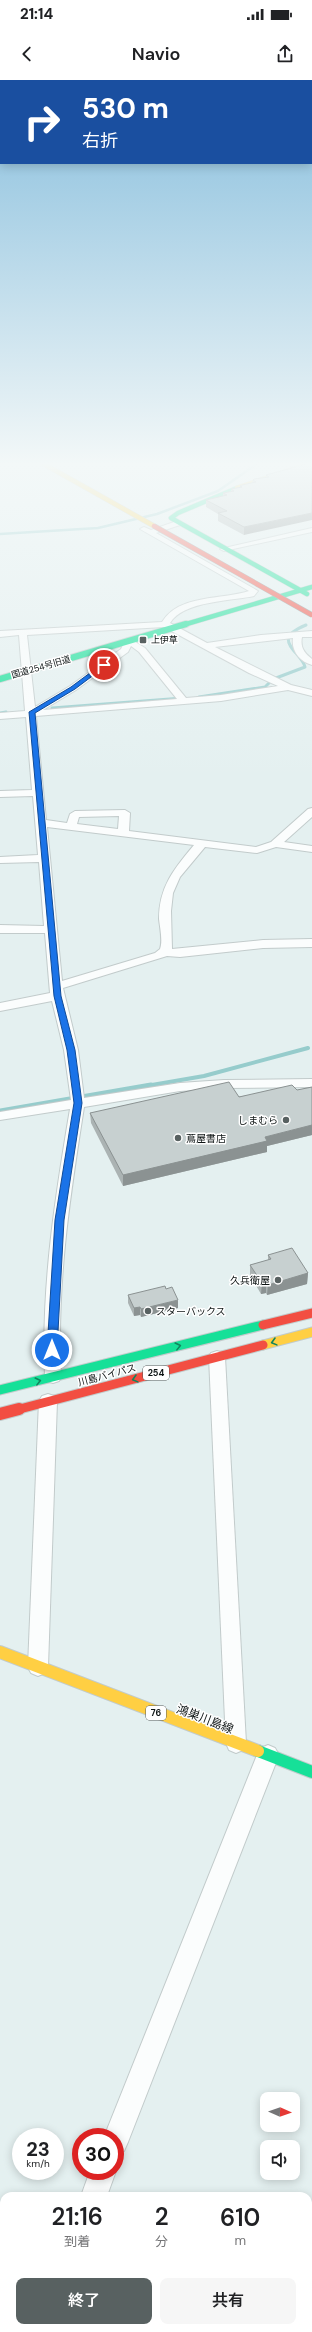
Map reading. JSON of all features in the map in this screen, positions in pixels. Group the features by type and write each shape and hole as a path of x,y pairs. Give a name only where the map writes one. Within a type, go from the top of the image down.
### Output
{"main road":[{"path":"229,568 312,615"},
{"path":"244,568 312,606"},
{"path":"259,568 312,596"},
{"name":"国道254号旧道","path":"0,679 129,641 169,626 312,587"},
{"name":"川島バイパス","path":"0,1390 312,1312"},
{"name":"川島バイパス","path":"0,1414 312,1332"},
{"name":"鴻巣川島線","path":"0,1652 312,1772"}],"street":[{"path":"169,626 172,615 189,606 251,594 254,591 214,568"},
{"path":"0,634 169,626 252,671 288,687 312,693"},
{"path":"23,634 32,712 57,991 71,1050 78,1103 59,1220 51,1336 53,1377"},
{"path":"207,646 312,634"},
{"path":"293,635 299,653 312,662"},
{"path":"32,712 84,680 125,650 129,641 142,650 182,700"},
{"path":"0,716 32,712 221,698 288,687"},
{"path":"0,794 39,793"},
{"path":"41,823 257,850 275,844 312,811"},
{"path":"71,827 75,814 126,813 123,833"},
{"path":"0,1007 57,991 159,956 164,952 167,948 165,904 167,894 174,877 202,843"},
{"path":"275,844 312,850"},
{"path":"0,860 45,858"},
{"path":"0,929 52,930"},
{"path":"164,952 180,953 264,944 312,943"},
{"path":"0,1116 180,1087 224,1084 312,1083"},
{"path":"217,1357 236,1743"},
{"path":"38,1667 48,1401"},
{"path":"121,2128 268,1755"},
{"path":"95,2192 100,2180"}],"building":[{"name":"蔦屋書店","path":"229,1082 239,1097 292,1085 297,1090 312,1087 312,1125 265,1137 267,1141 123,1175 90,1113"},
{"path":"292,1248 308,1273 268,1285 266,1282 262,1283 250,1265 271,1259 268,1255"},
{"path":"165,1286 166,1289 172,1287 178,1300 141,1309 140,1307 134,1308 128,1295"}],"waterway":[{"path":"276,678 305,667 288,641 295,630 306,625"},
{"path":"199,697 265,687 270,682"},
{"path":"52,708 183,698"},
{"path":"0,713 6,712"},
{"path":"146,1086 204,1076 308,1048"},
{"path":"0,1111 151,1085"}],"traffic: fast":[{"path":"261,568 307,594"},
{"path":"0,679 312,587"},
{"path":"0,1390 263,1325"},
{"path":"258,1751 312,1772"}],"traffic: slow":[{"path":"263,1345 312,1332"},
{"path":"0,1652 258,1751"}],"traffic: jam":[{"path":"229,568 312,615"},
{"path":"263,1325 312,1313"},
{"path":"0,1414 263,1345"}],"place":[{"name":"上伊草","path":"143,640"},
{"name":"しまむら","path":"286,1120"},
{"name":"蔦屋書店","path":"178,1138"},
{"name":"久兵衛屋","path":"278,1280"},
{"name":"スターバックス","path":"148,1311"}],"route":[{"path":"52,1350 51,1336 59,1220 78,1103 71,1050 57,996 32,712 73,688 104,665"}]}
